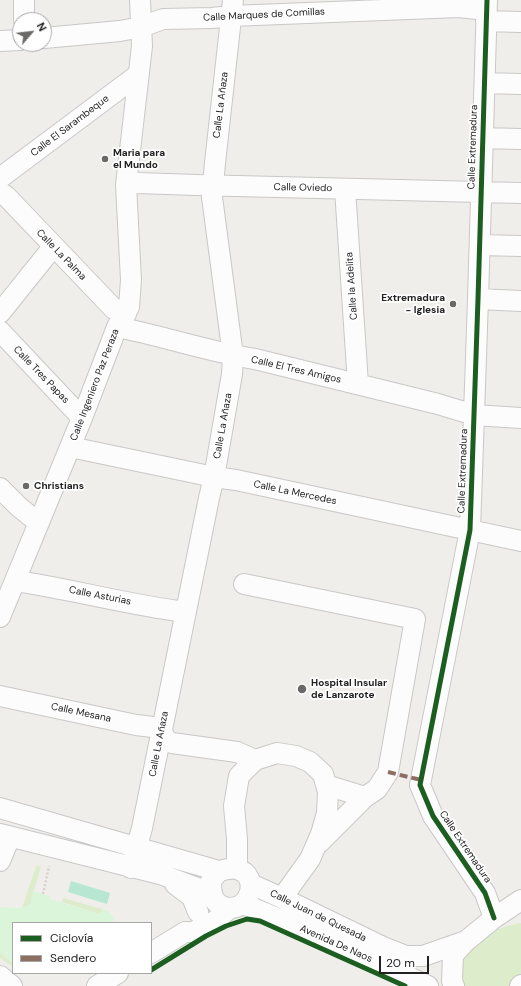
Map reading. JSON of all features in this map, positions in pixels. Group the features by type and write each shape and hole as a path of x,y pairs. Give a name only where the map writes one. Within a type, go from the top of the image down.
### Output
{"street":[{"path":"24,0 24,12"},
{"name":"Calle Ingeniero Paz Peraza","path":"0,617 129,306 131,280 126,185 142,46 140,0"},
{"name":"Calle Marques de Comillas","path":"52,37 120,31 141,27 163,19 212,18 232,8 459,7 486,10 521,22"},
{"name":"Calle La Añaza","path":"131,868 142,828 161,728 214,477 232,374 234,356 212,197 232,8"},
{"name":"Calle Extremadura","path":"486,10 480,245 470,530 420,785 433,816 485,893 494,918"},
{"path":"0,41 12,40"},
{"name":"Calle El Sarambeque","path":"0,178 139,74"},
{"path":"484,83 521,84"},
{"path":"482,138 521,139"},
{"name":"Calle Oviedo","path":"126,185 138,183 521,193"},
{"name":"Calle la Adelita","path":"346,189 358,384"},
{"name":"Calle La Palma","path":"0,192 6,196 53,247 114,309 122,320"},
{"path":"480,245 521,246"},
{"path":"0,313 53,247"},
{"path":"478,300 521,300"},
{"name":"Calle El Tres Amigos","path":"122,320 139,331 234,356 255,359 438,404 474,415 521,418"},
{"name":"Calle Tres Papas","path":"0,331 82,418"},
{"name":"Calle La Mercedes","path":"69,450 75,448 81,449 521,540"},
{"path":"0,488 19,507 39,523"},
{"name":"Calle Asturias","path":"15,581 186,612"},
{"path":"244,584 415,619 388,772 377,789 365,797 315,848"},
{"name":"Calle Mesana","path":"0,696 136,725 161,728"},
{"path":"161,728 166,739 172,743 237,752 254,760"},
{"path":"237,906 222,906 216,902 211,893 211,882 228,870 234,806 234,783 254,760 277,753 296,756 310,762 323,774 328,792 327,812 321,834 315,848 310,859 282,898"},
{"path":"326,785 365,797"},
{"path":"0,808 136,847 244,873 251,884 249,896 237,906 215,920 193,932 185,932 152,952"},
{"path":"0,861 5,835 71,851 131,868 160,874 211,893"},
{"path":"160,874 192,897 198,912"},
{"name":"Calle Juan de Quesada","path":"251,884 383,947 406,956 423,956 466,940 494,918 521,900"},
{"path":"185,932 211,893"},
{"name":"Avenida De Naos","path":"237,906 323,937 401,980 428,986"},
{"path":"494,918 521,911"},
{"path":"454,986 452,981 453,955 466,940"},
{"path":"97,986 116,974"},
{"path":"0,976 12,986"}],"path":[{"path":"42,894 50,866 44,864"}],"green space":[{"path":"36,866 41,866 30,905 22,908"},
{"path":"71,881 110,893 107,904 68,892"},
{"path":"33,891 50,896 49,899 100,914 102,909 105,910 112,915 113,922 12,922 12,962 0,951 0,907 22,908 30,905"},
{"path":"63,898 102,909 100,914 62,902"},
{"path":"521,923 521,980 512,986 465,986 461,971 462,961 466,952 473,944 491,932"},
{"path":"0,952 12,962 12,966 0,958"}],"marked path":[{"path":"388,772 421,780"}],"cycle path":[{"path":"487,0 470,530 420,785 433,816 485,893 494,918"},
{"path":"152,969 206,936 226,926 247,919 260,921 405,986"}],"place":[{"name":"Maria para el Mundo","path":"105,159"},
{"name":"Extremadura - Iglesia","path":"453,304"},
{"name":"Christians","path":"26,486"},
{"name":"Hospital Insular de Lanzarote","path":"302,689"}]}
